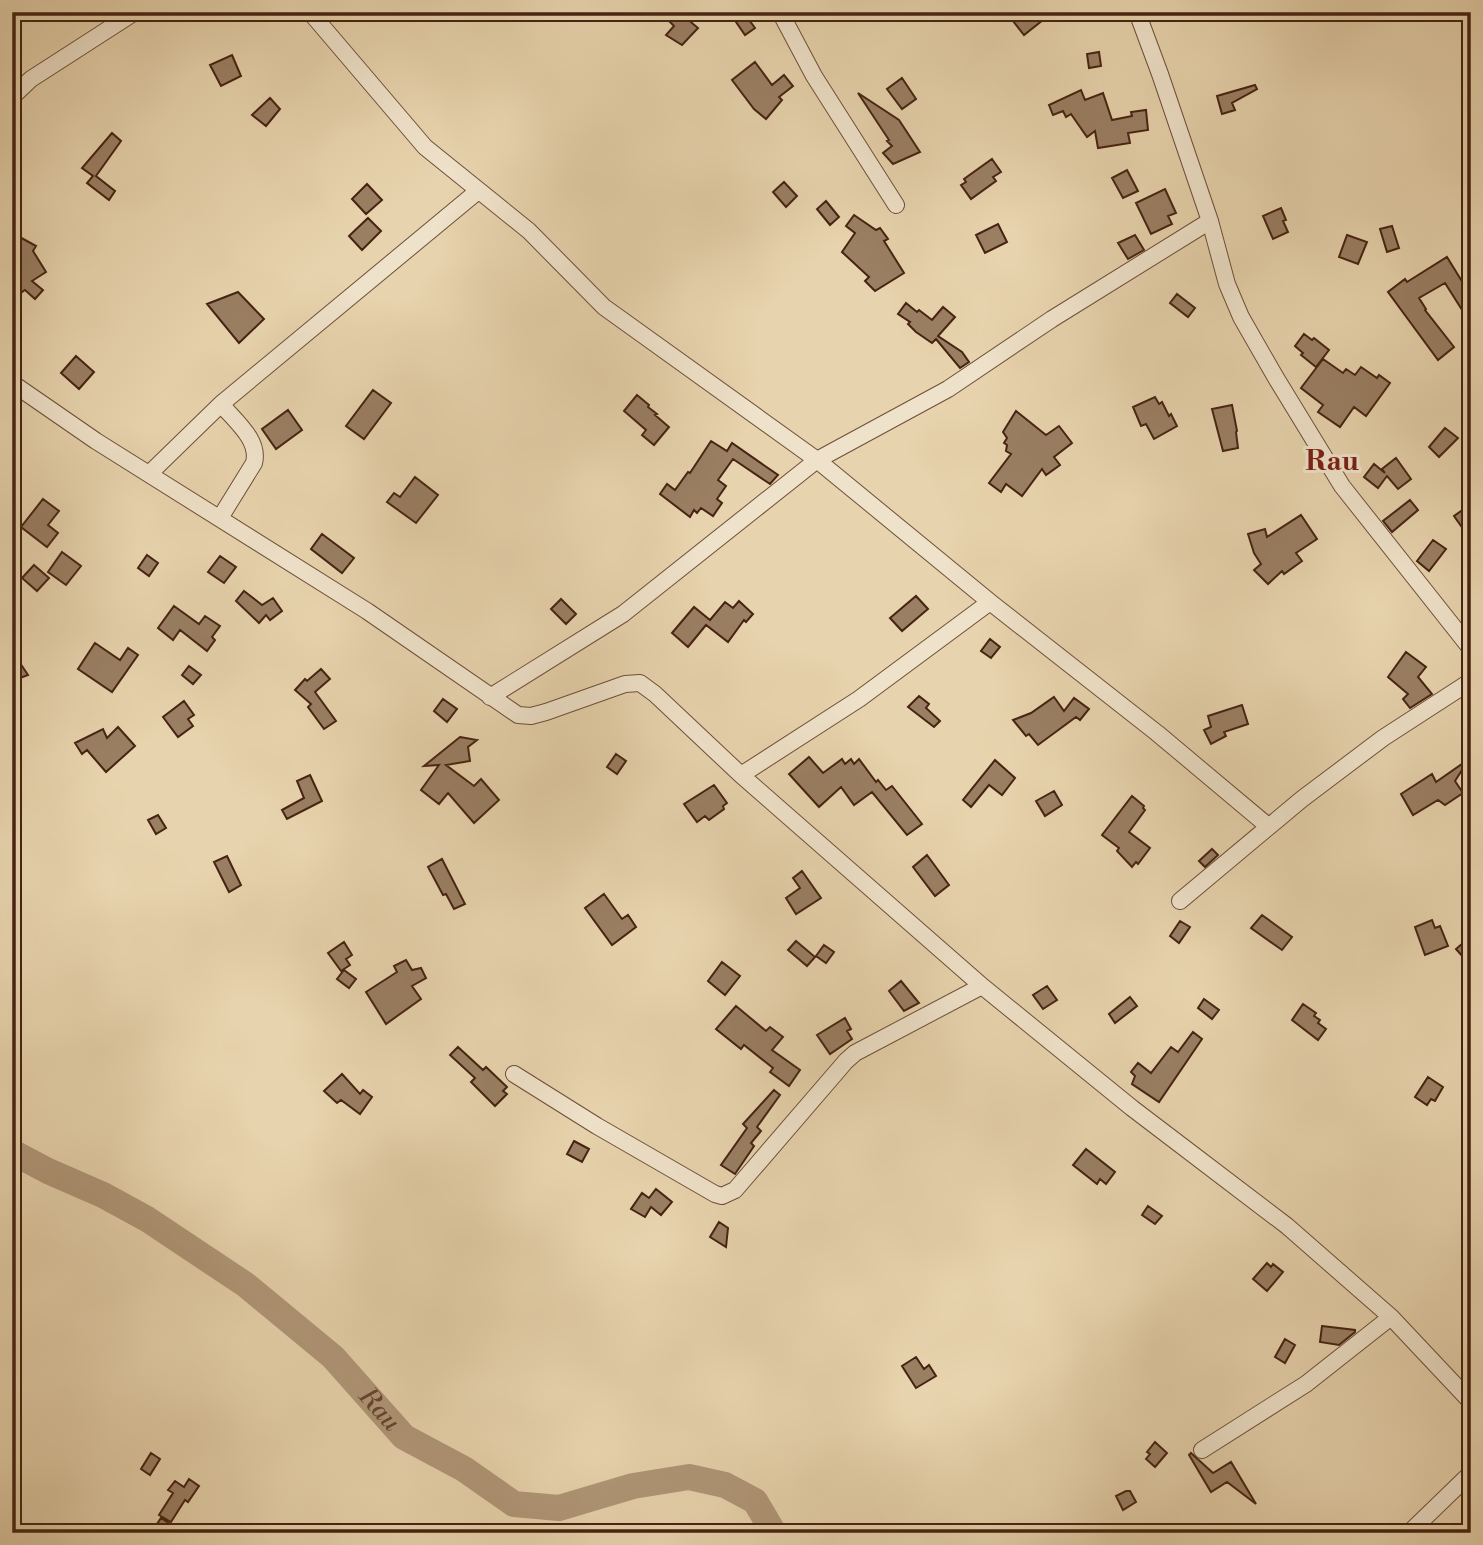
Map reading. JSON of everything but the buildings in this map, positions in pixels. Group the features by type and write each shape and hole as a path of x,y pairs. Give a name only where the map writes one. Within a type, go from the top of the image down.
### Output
{"street":[{"path":"12,97 32,79 135,12"},
{"path":"310,12 425,148 529,231 604,307 817,460 990,602 1157,733 1268,826"},
{"path":"780,12 814,76 896,205"},
{"path":"1137,12 1210,220 1234,302 1276,378 1342,486 1471,649"},
{"path":"149,474 221,404 478,191"},
{"path":"490,697 633,608 817,460 948,389 1052,319 1210,220"},
{"path":"12,383 149,474 366,611 518,715 531,716 617,686 640,684 655,694 741,775 982,986 1132,1108 1287,1226 1391,1317 1471,1402"},
{"path":"220,517 254,463 256,454 254,443 221,404"},
{"path":"741,775 859,699 990,602"},
{"path":"1180,901 1268,826 1383,738 1471,681"},
{"path":"514,1074 608,1133 722,1196 735,1190 855,1053 982,986"},
{"path":"1202,1450 1306,1384 1391,1317"},
{"path":"1409,1533 1471,1473"}],"waterway":[{"name":"Rau","path":"12,1152 147,1219 246,1285 333,1357 404,1437 464,1469 514,1504 559,1508 633,1486 689,1477 725,1485 755,1501 774,1533"}],"district":[{"name":"Rau","path":"1332,461"}]}
